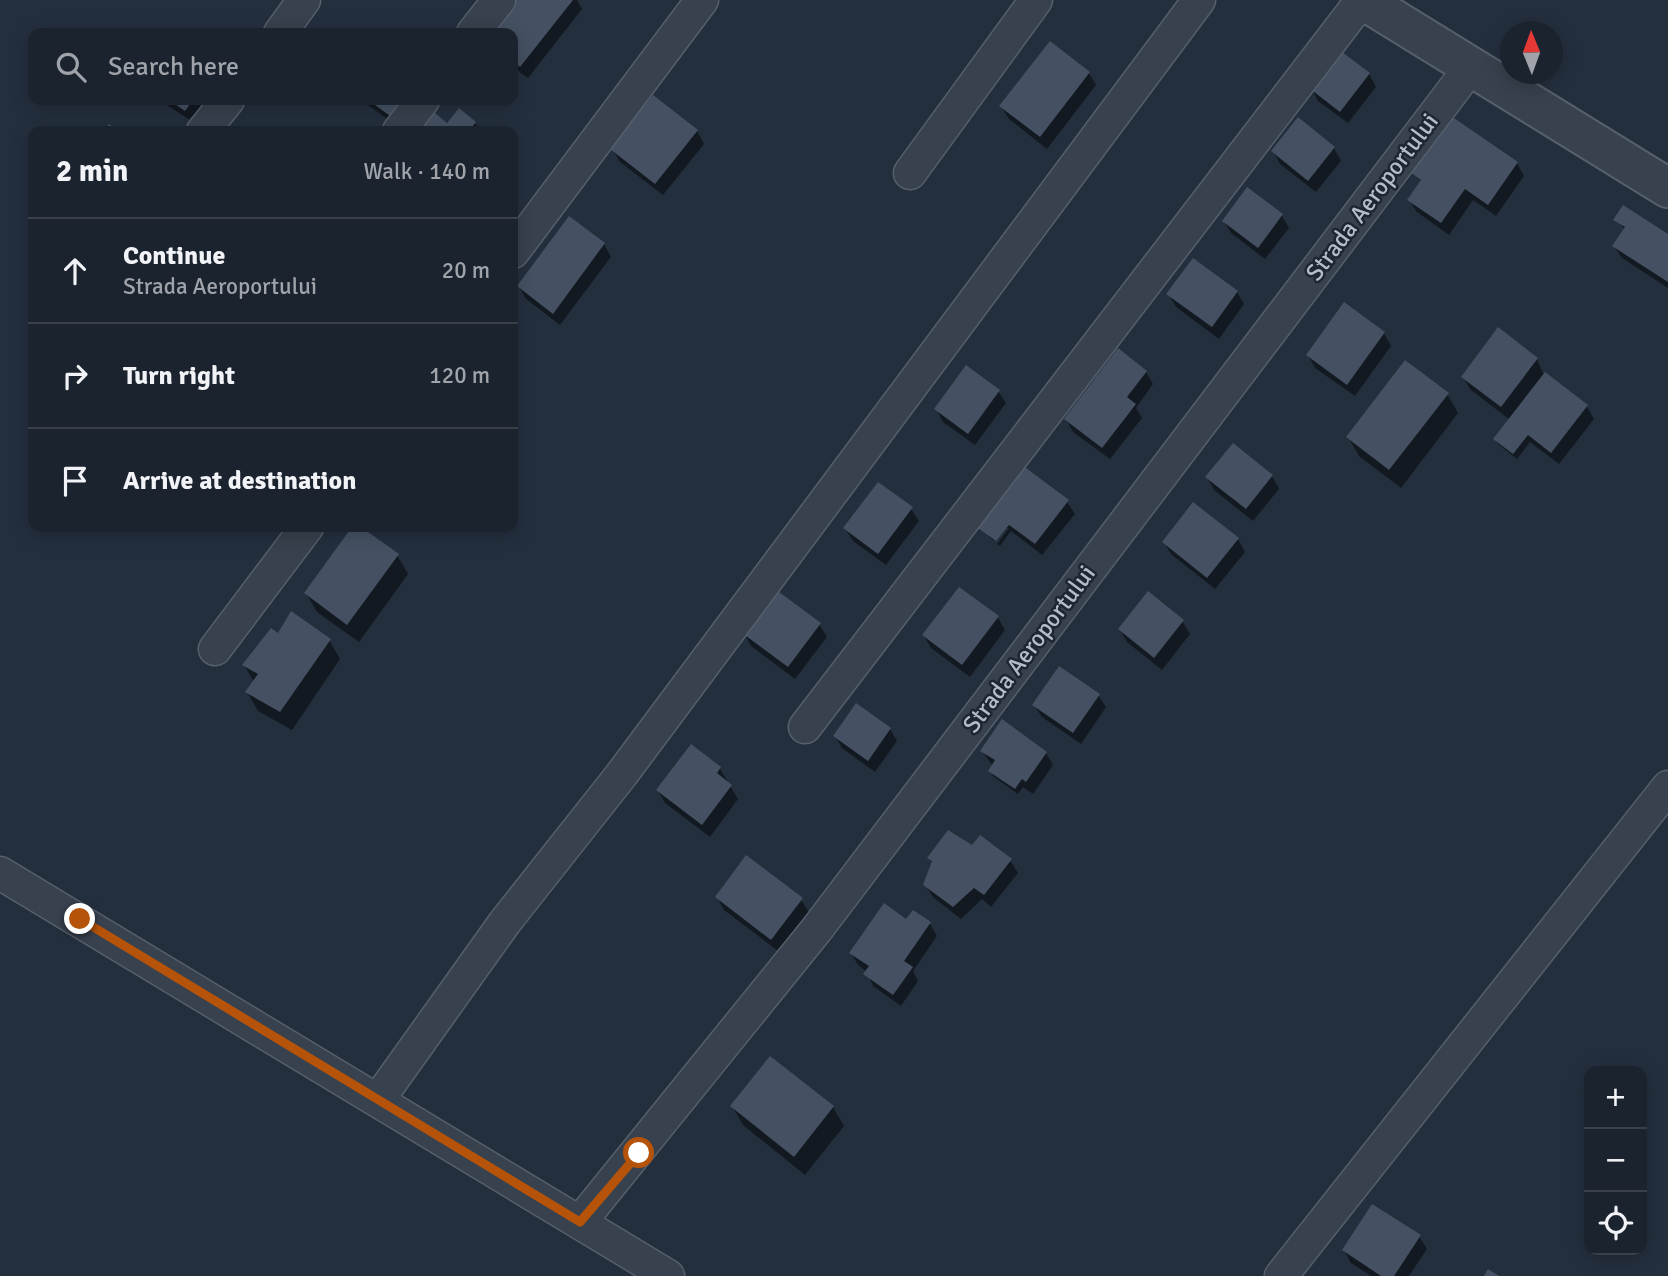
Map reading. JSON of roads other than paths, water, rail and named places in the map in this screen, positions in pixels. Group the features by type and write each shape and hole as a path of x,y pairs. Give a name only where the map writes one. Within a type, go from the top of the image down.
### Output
{"street":[{"path":"283,28 304,0"},
{"path":"477,28 499,0"},
{"path":"518,245 702,0"},
{"path":"910,173 1036,0"},
{"path":"378,1100 505,922 622,774 1199,0"},
{"path":"805,727 1362,0 1668,188"},
{"name":"Strada Aeroportului","path":"580,1222 817,929 1469,68"},
{"path":"207,126 224,105"},
{"path":"403,126 419,105"},
{"path":"215,649 303,532"},
{"path":"1281,1276 1528,968 1668,787"},
{"path":"0,873 668,1276"}]}
